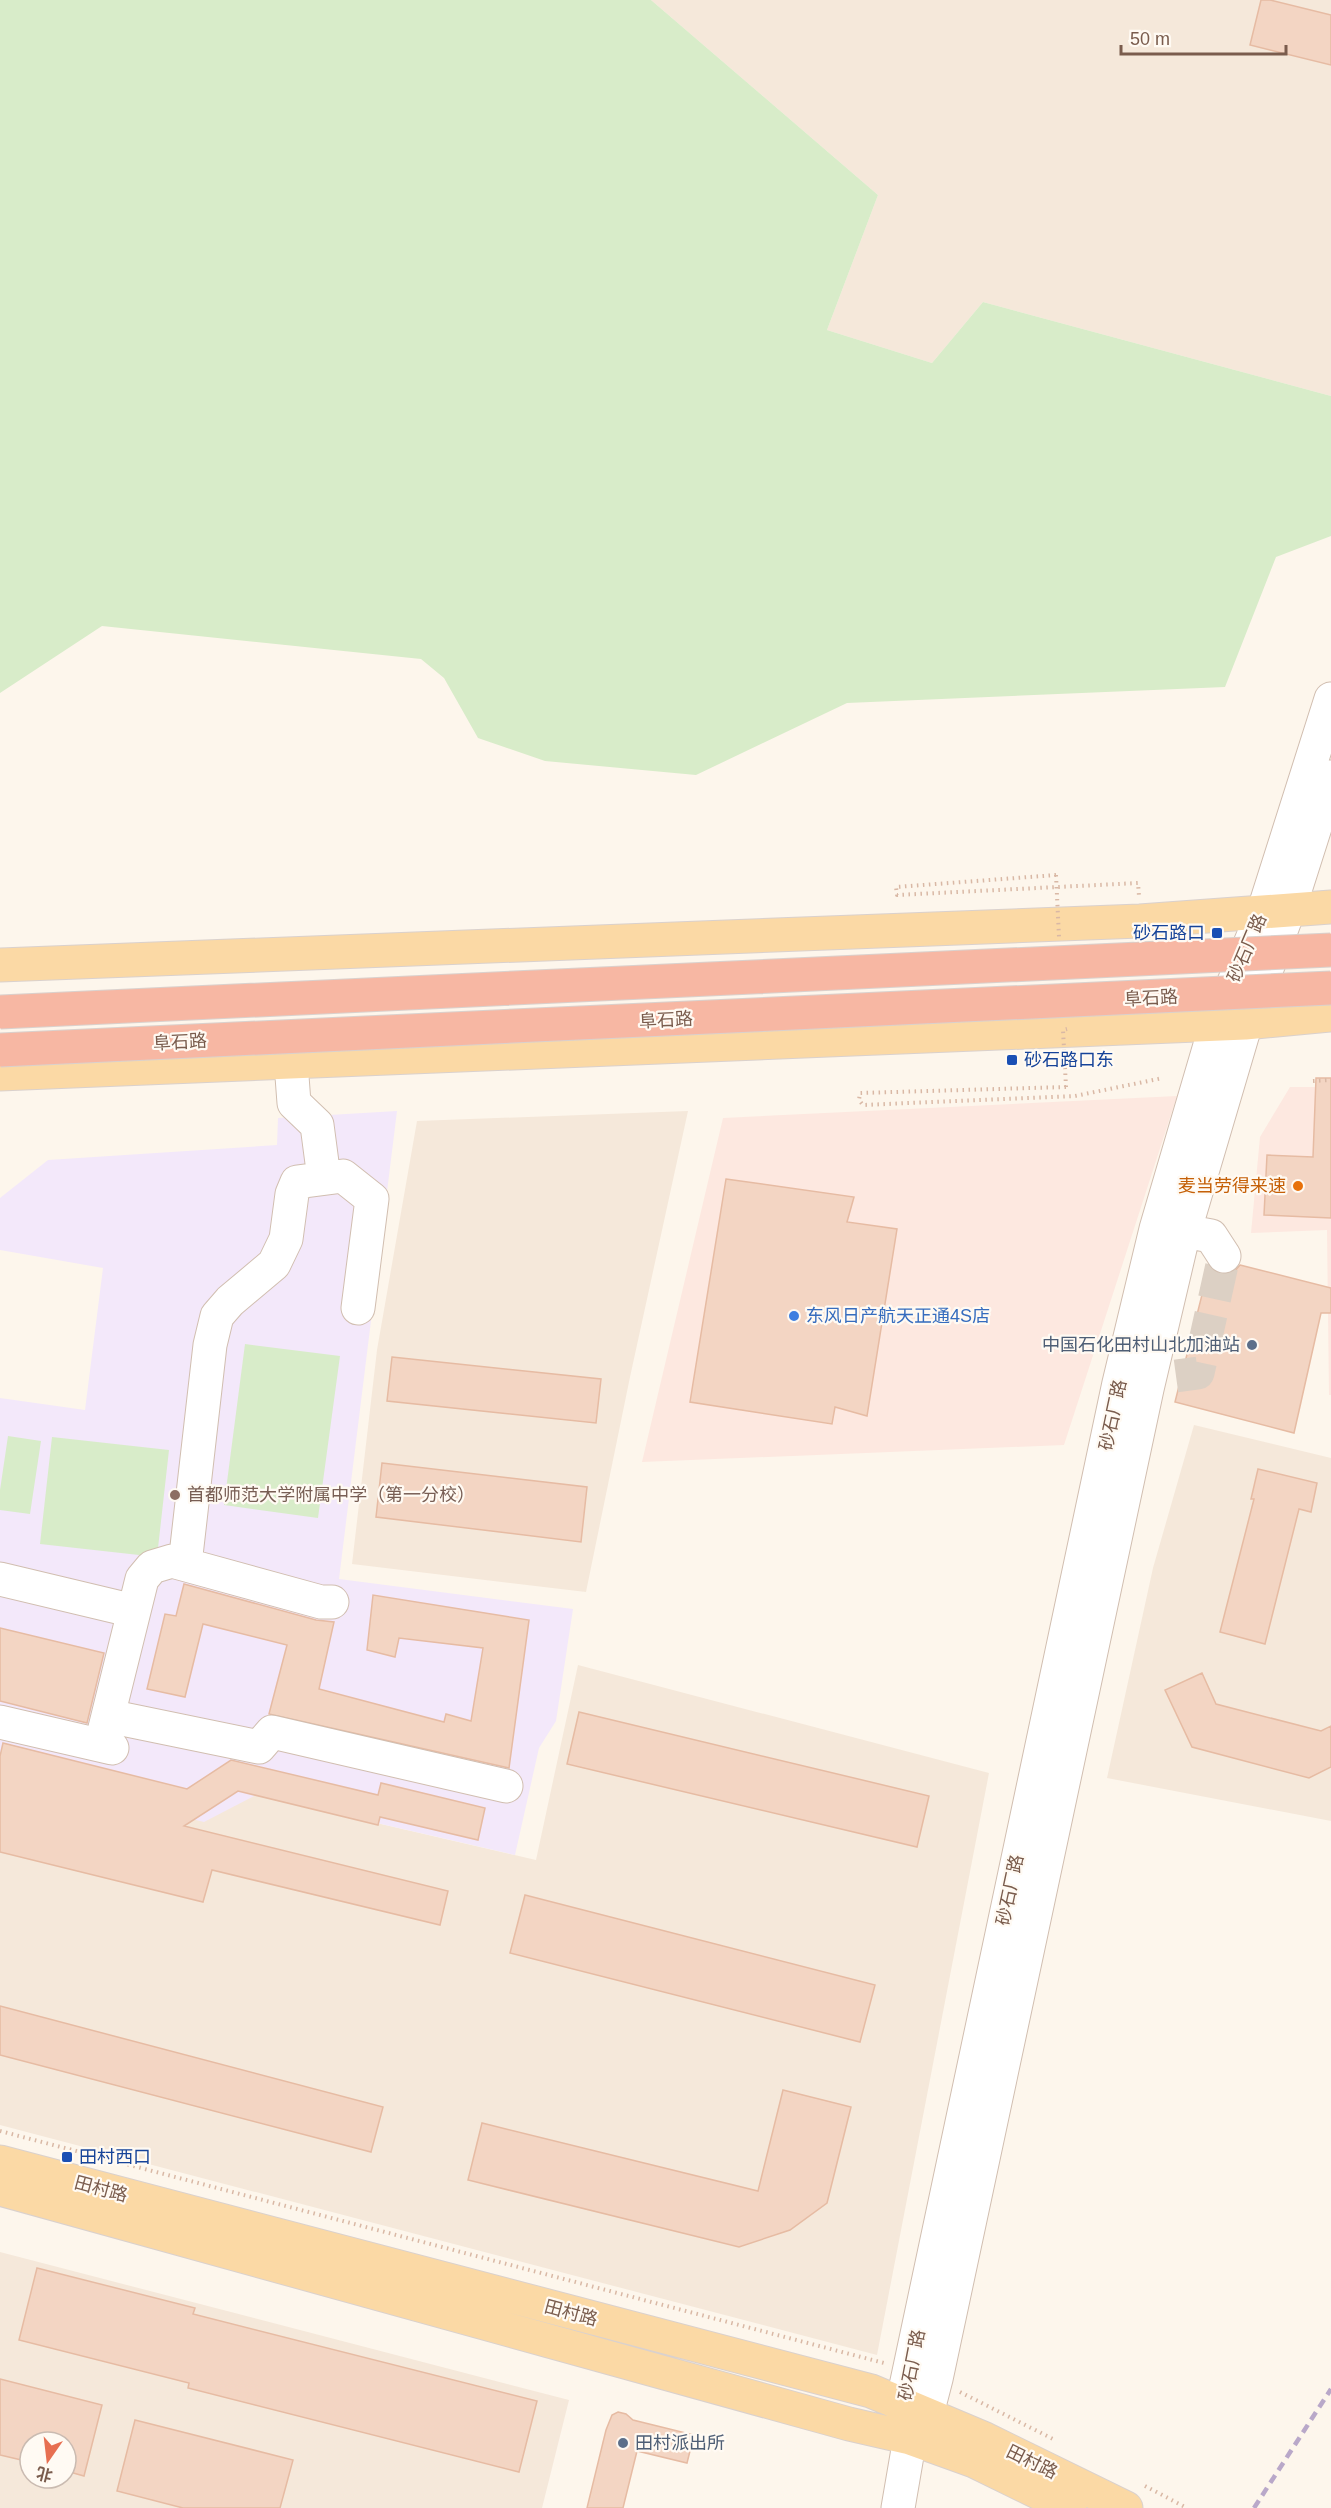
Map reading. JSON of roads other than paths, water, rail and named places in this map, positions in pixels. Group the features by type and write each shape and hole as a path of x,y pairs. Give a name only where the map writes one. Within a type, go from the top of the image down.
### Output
{"highway":[{"name":"阜石路","path":"0,1012 1331,950"},
{"name":"阜石路","path":"0,1050 1331,988"}],"main road":[{"path":"0,965 1140,921 1331,906"},
{"name":"阜石路","path":"0,1074 1230,1024 1331,1015"},
{"name":"田村路","path":"0,2162 871,2391 974,2461 1070,2508"},
{"name":"田村路","path":"0,2189 849,2424 913,2419 1126,2508"}],"street":[{"name":"砂石厂路","path":"1276,911 1331,699"},
{"name":"砂石厂路","path":"913,2419 1119,1383 1156,1229 1230,1024 1331,777"},
{"name":"砂石厂路","path":"913,2419 1162,1378 1184,1231 1230,1024"},
{"path":"291,1063 294,1103 317,1125 324,1178"},
{"path":"185,1564 210,1345 217,1316 230,1301 274,1264 286,1239 291,1194 297,1182 343,1176 372,1199 358,1308"},
{"path":"1184,1231 1211,1236 1224,1256"},
{"path":"107,1736 142,1579 152,1567 172,1561 321,1602 332,1602"},
{"path":"0,1579 134,1611"},
{"path":"0,1722 107,1736 259,1747 272,1732 506,1786"},
{"path":"898,2508 913,2419"}],"tunnel":[{"path":"1176,1376 1198,1373 1224,1256"}],"railway":[{"path":"1254,2508 1331,2389"}],"place":[{"name":"砂石路口","path":"1217,933"},
{"name":"砂石路口东","path":"1012,1060"},
{"name":"麦当劳得来速","path":"1298,1186"},
{"name":"东风日产航天正通4S店","path":"794,1316"},
{"name":"中国石化田村山北加油站","path":"1252,1345"},
{"name":"首都师范大学附属中学（第一分校）","path":"175,1495"},
{"name":"田村西口","path":"67,2157"},
{"name":"田村派出所","path":"623,2443"}]}
